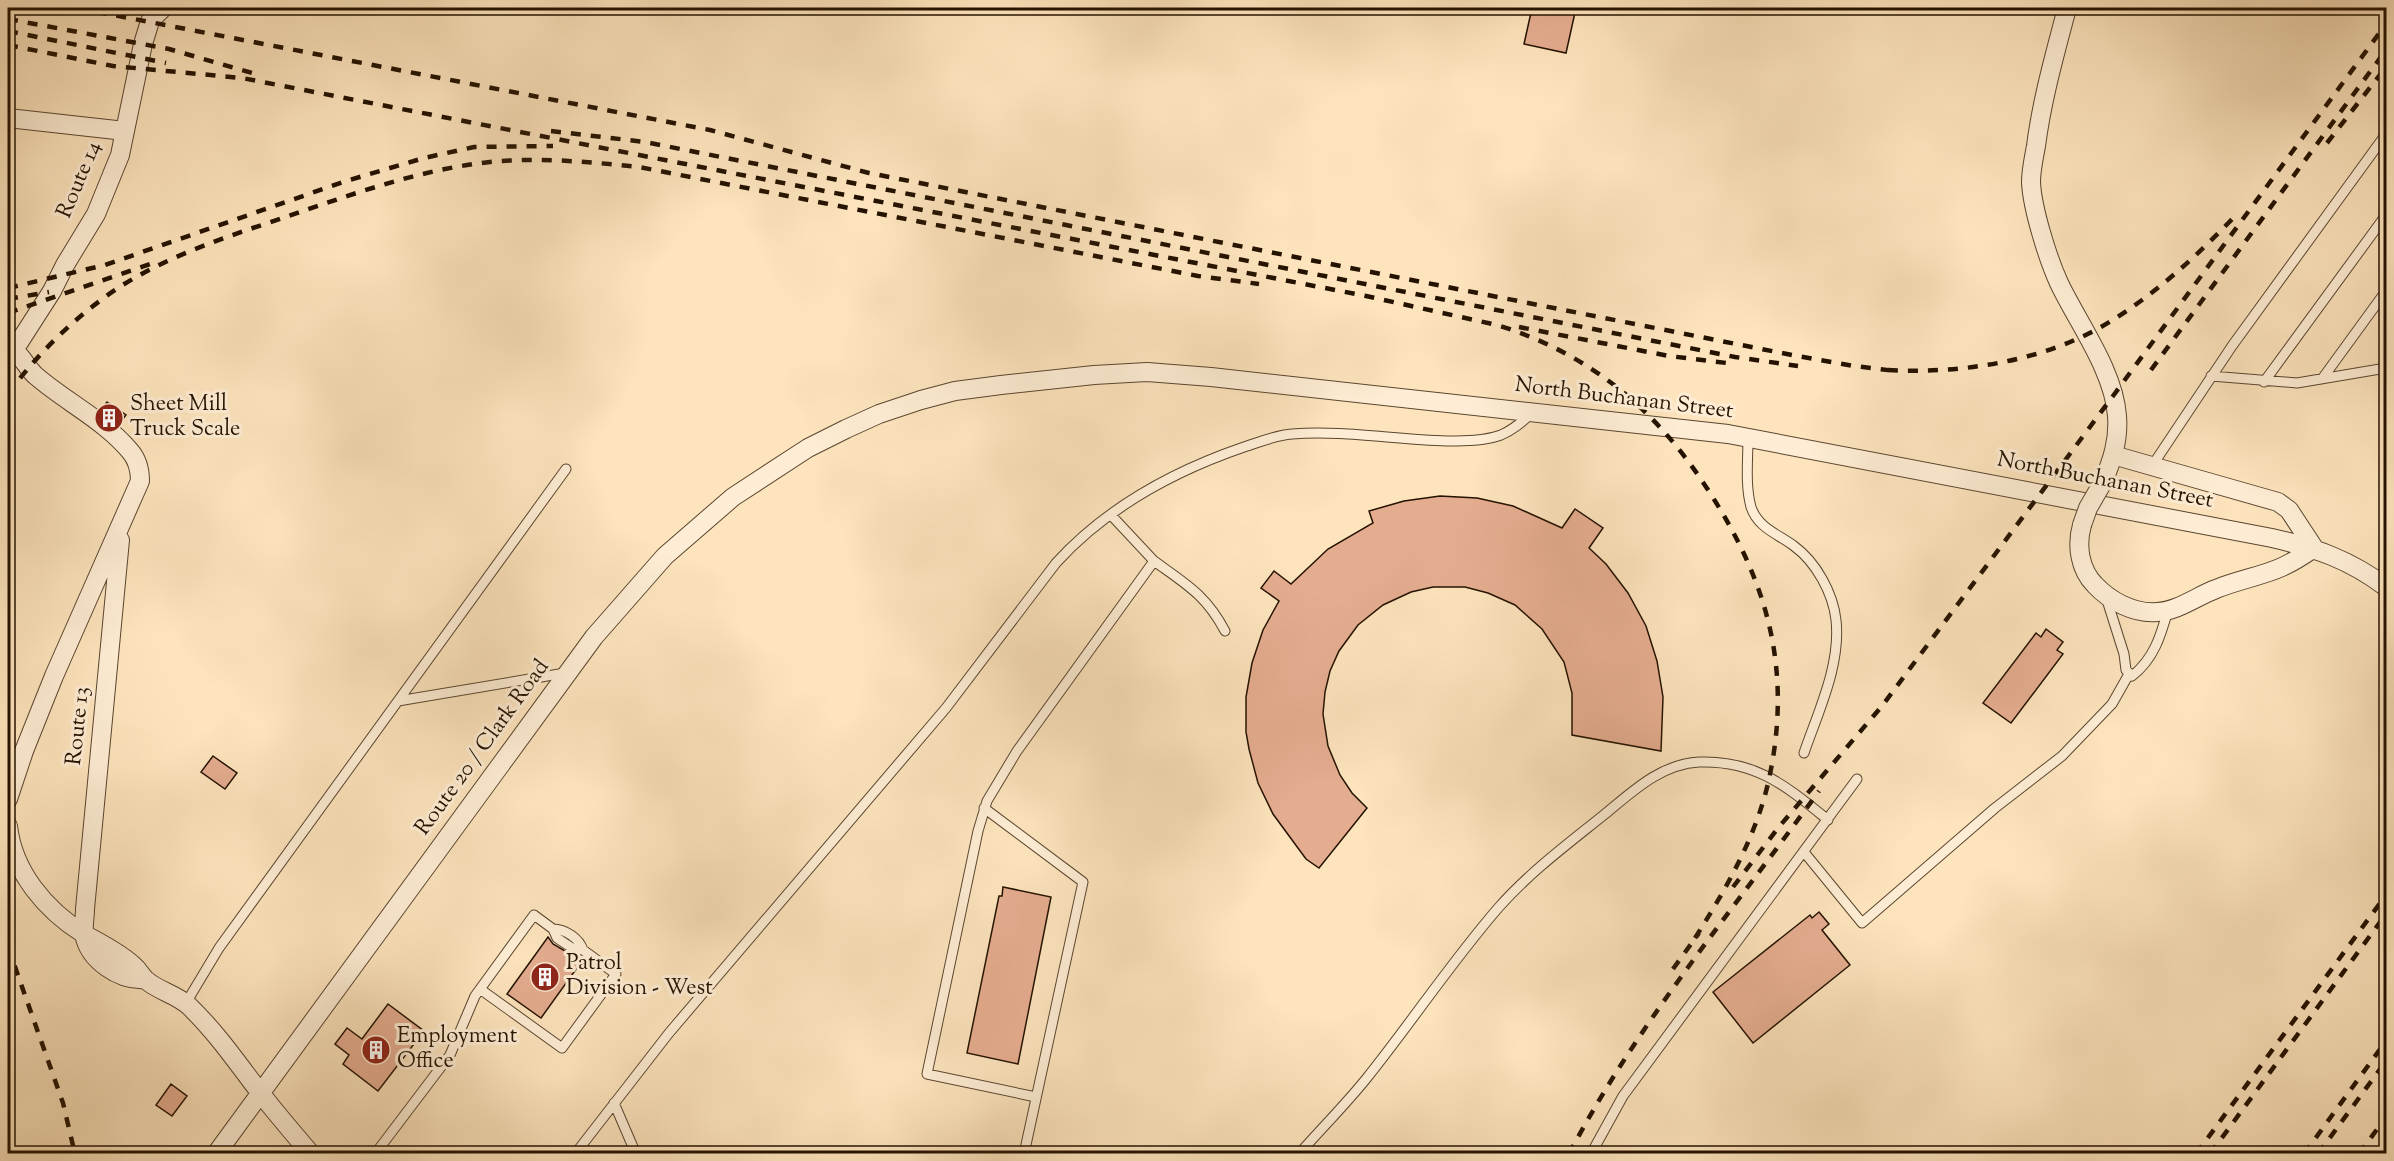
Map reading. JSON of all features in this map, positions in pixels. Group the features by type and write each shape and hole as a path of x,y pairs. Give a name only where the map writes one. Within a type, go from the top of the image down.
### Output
{"street":[{"name":"Route 14","path":"10,352 52,291 96,214 120,155 142,44 150,21 163,8"},
{"path":"2067,8 2042,102 2031,182 2042,236 2059,282 2097,354 2113,396 2117,415 2117,438 2113,455 2103,482 2088,508 2079,540 2081,561 2087,577 2105,595 2130,608 2156,612 2168,610 2222,586 2281,567 2314,549 2289,510 2278,502 2113,455"},
{"path":"8,118 125,131"},
{"name":"Route 13","path":"8,799 24,751 50,687 140,481 137,461 132,452 35,376 10,352"},
{"name":"North Buchanan Street","path":"846,429 879,414 955,392 1094,375 1148,372 1211,377 1748,438 2231,529 2314,549 2352,564 2386,587"},
{"name":"Route 20 / Clark Road","path":"216,1154 568,673 627,598 665,556 733,497 808,448 846,429"},
{"name":"Route 13","path":"84,934 121,523"},
{"path":"8,826 9,843 23,875 55,910 84,934 92,952 103,964 128,978 145,979 186,1003 223,1044 311,1154"}],"lane":[{"path":"2152,466 2211,376 2386,134"},
{"path":"2264,382 2386,215"},
{"path":"2322,379 2386,291"},
{"path":"2211,376 2297,383 2386,368"},
{"path":"575,1154 669,1033 946,708 1056,563 1110,515 1146,491 1197,465 1275,437 1304,433 1425,441 1475,440 1509,431 1532,412"},
{"path":"1748,438 1748,488 1752,508 1762,525 1808,558 1828,591 1836,619 1836,640 1831,673 1804,753"},
{"path":"186,1003 219,948 566,469"},
{"path":"1110,515 1154,561 1198,592 1213,609 1225,631"},
{"path":"1036,1097 927,1074 984,808 992,789 1017,751 1154,561"},
{"path":"1804,852 1862,923 1995,808 2062,756 2112,704 2128,674 2105,595"},
{"path":"2128,674 2132,676 2141,669 2159,643 2168,610"},
{"path":"398,701 568,673"},
{"path":"1299,1154 1364,1081 1500,906 1561,849 1629,794 1662,771 1698,762 1747,767 1776,780 1827,820"},
{"path":"1591,1154 1623,1096 1857,779"},
{"path":"984,808 1083,882 1024,1154"},
{"path":"375,1154 450,1055 475,996 480,989 534,915 553,928 557,938 572,948 583,950 616,974 562,1048 480,989"},
{"path":"614,1104 636,1154"}],"building":[{"path":"1532,8 1576,8 1566,53 1524,44"},
{"path":"107,402 126,415 119,424 101,410"},
{"path":"1440,496 1477,498 1513,506 1562,528 1575,509 1603,528 1589,548 1606,564 1628,593 1646,626 1657,661 1663,697 1661,751 1572,735 1572,693 1564,662 1542,629 1515,605 1488,593 1465,587 1433,587 1411,592 1383,605 1358,625 1339,651 1330,671 1323,714 1328,746 1340,775 1352,793 1367,808 1319,868 1306,859 1273,814 1258,783 1249,749 1246,732 1246,697 1252,663 1263,630 1279,601 1261,588 1274,571 1291,584 1328,549 1373,523 1369,511 1404,501"},
{"path":"2046,629 2063,642 2057,650 2063,654 2011,723 1983,703 2036,633 2041,637"},
{"path":"213,756 237,773 225,789 201,772"},
{"path":"1003,887 1051,897 1018,1064 967,1053 999,896 1002,896"},
{"path":"1819,912 1829,924 1822,930 1850,965 1753,1043 1713,992 1810,915 1812,918"},
{"name":"Patrol Division - West","path":"548,937 553,944 582,961 541,1018 507,994"},
{"name":"Employment Office","path":"388,1004 424,1031 378,1091 343,1064 349,1055 335,1044 347,1028 362,1039"},
{"path":"171,1084 187,1096 172,1116 156,1105"}],"railway":[{"path":"77,8 710,130 869,173 1792,355 1896,371"},
{"path":"8,19 169,49 252,73"},
{"path":"1733,887 1778,828 1882,706 2386,24"},
{"path":"8,31 166,63"},
{"path":"8,45 113,66 242,78 1366,296 1497,325 1563,352 1592,369 1645,411 1690,463 1730,526 1746,558 1769,625 1778,694 1776,731 1766,792 1741,857 1695,938"},
{"path":"2151,370 2386,50"},
{"path":"2327,143 2386,67"},
{"path":"551,131 645,142 1735,357 1798,366"},
{"path":"8,288 105,265 346,181 424,158 474,147 553,146"},
{"path":"8,394 45,350 87,311 118,288 163,263 234,235 374,187 466,165 490,162 546,160 639,167 1198,276 1259,284"},
{"path":"1888,370 1942,370 1998,363 2025,357 2077,339 2139,303 2207,245 2238,213"},
{"path":"8,313 150,264"},
{"path":"8,299 49,292"},
{"path":"1519,327 1669,356 1735,364"},
{"path":"1569,1154 1596,1106 1655,1013 1819,791"},
{"path":"2196,1154 2386,895"},
{"path":"2210,1154 2386,914"},
{"path":"1673,969 1699,933"},
{"path":"8,947 63,1103 75,1154"},
{"path":"2304,1154 2386,1041"},
{"path":"2318,1154 2386,1061"},
{"path":"2359,1154 2386,1117"}],"place":[{"name":"Sheet Mill Truck Scale","path":"109,418"},
{"name":"Patrol Division - West","path":"545,977"},
{"name":"Employment Office","path":"376,1050"}]}
